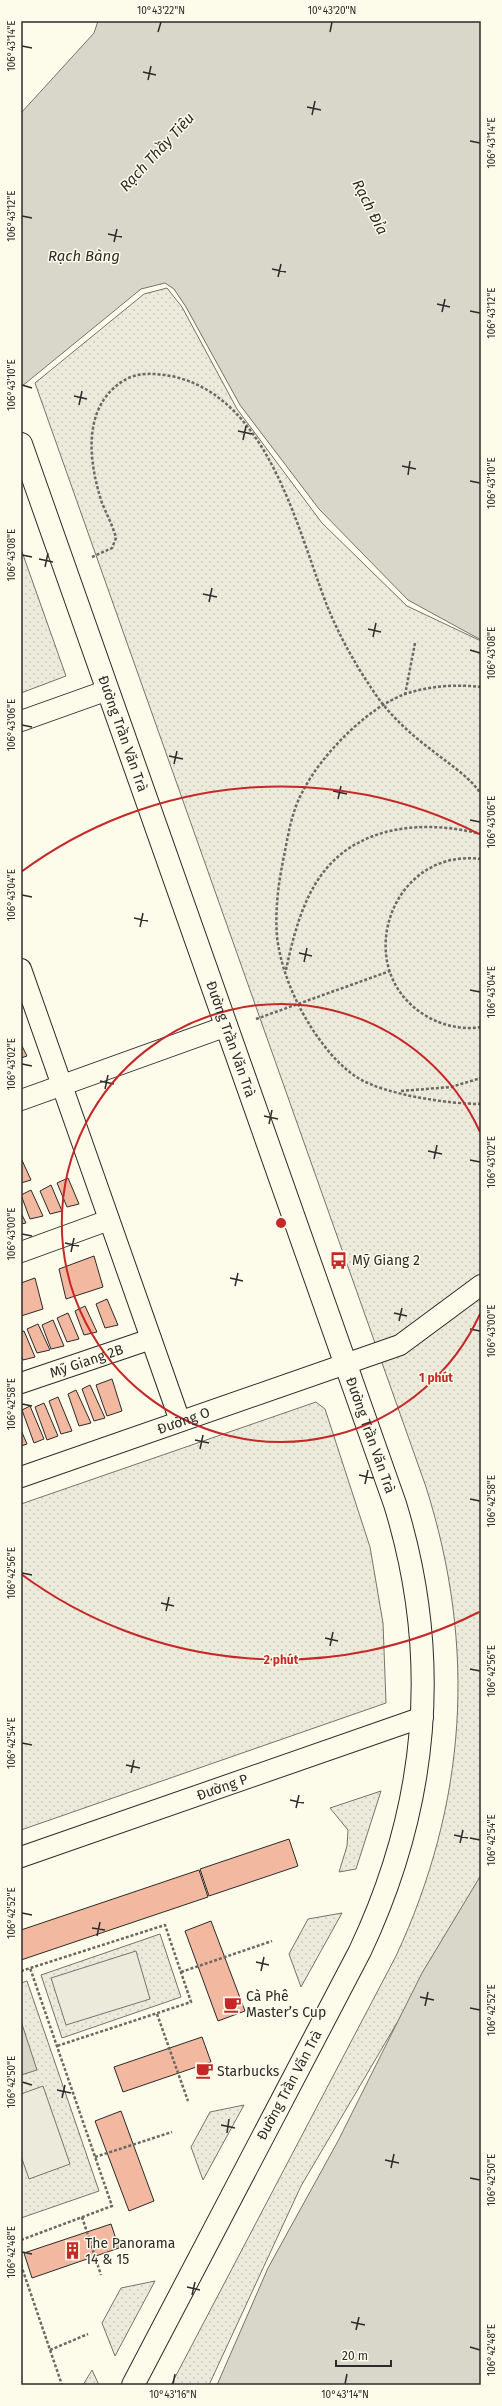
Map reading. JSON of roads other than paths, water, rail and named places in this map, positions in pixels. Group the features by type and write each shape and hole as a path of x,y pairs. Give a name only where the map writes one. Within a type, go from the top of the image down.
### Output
{"main road":[{"name":"Đường Trần Văn Trà","path":"21,444 228,1026 395,1504 408,1551 420,1625 423,1677 423,1717 417,1768 404,1834 374,1922 133,2385"}],"street":[{"path":"21,721 108,690"},
{"path":"21,969 180,1420"},
{"path":"21,1100 228,1026"},
{"path":"21,1252 109,1220"},
{"name":"Đường O","path":"21,1477 180,1420 400,1345 481,1285"},
{"name":"Mỹ Giang 2B","path":"21,1383 151,1339"},
{"name":"Đường P","path":"21,1857 423,1717"}],"water":[{"path":"98,21 481,21 481,640 408,600 319,509 240,405 186,307 174,289 165,283 141,289 21,387 21,113 94,33"},
{"path":"481,1875 481,2385 217,2385 268,2268 338,2141 422,1973"},
{"path":"21,2021 37,2070 21,2075"}],"place":[{"name":"Mỹ Giang 2","path":"339,1260"},
{"name":"Cà Phê Master’s Cup","path":"233,2004"},
{"name":"Starbucks","path":"204,2071"},
{"name":"The Panorama 14 & 15","path":"72,2251"}],"water label":[{"name":"Rạch Thầy Tiêu","path":"157,152"},
{"name":"Rạch Đỉa","path":"370,207"},
{"name":"Rạch Bàng","path":"84,256"}]}
